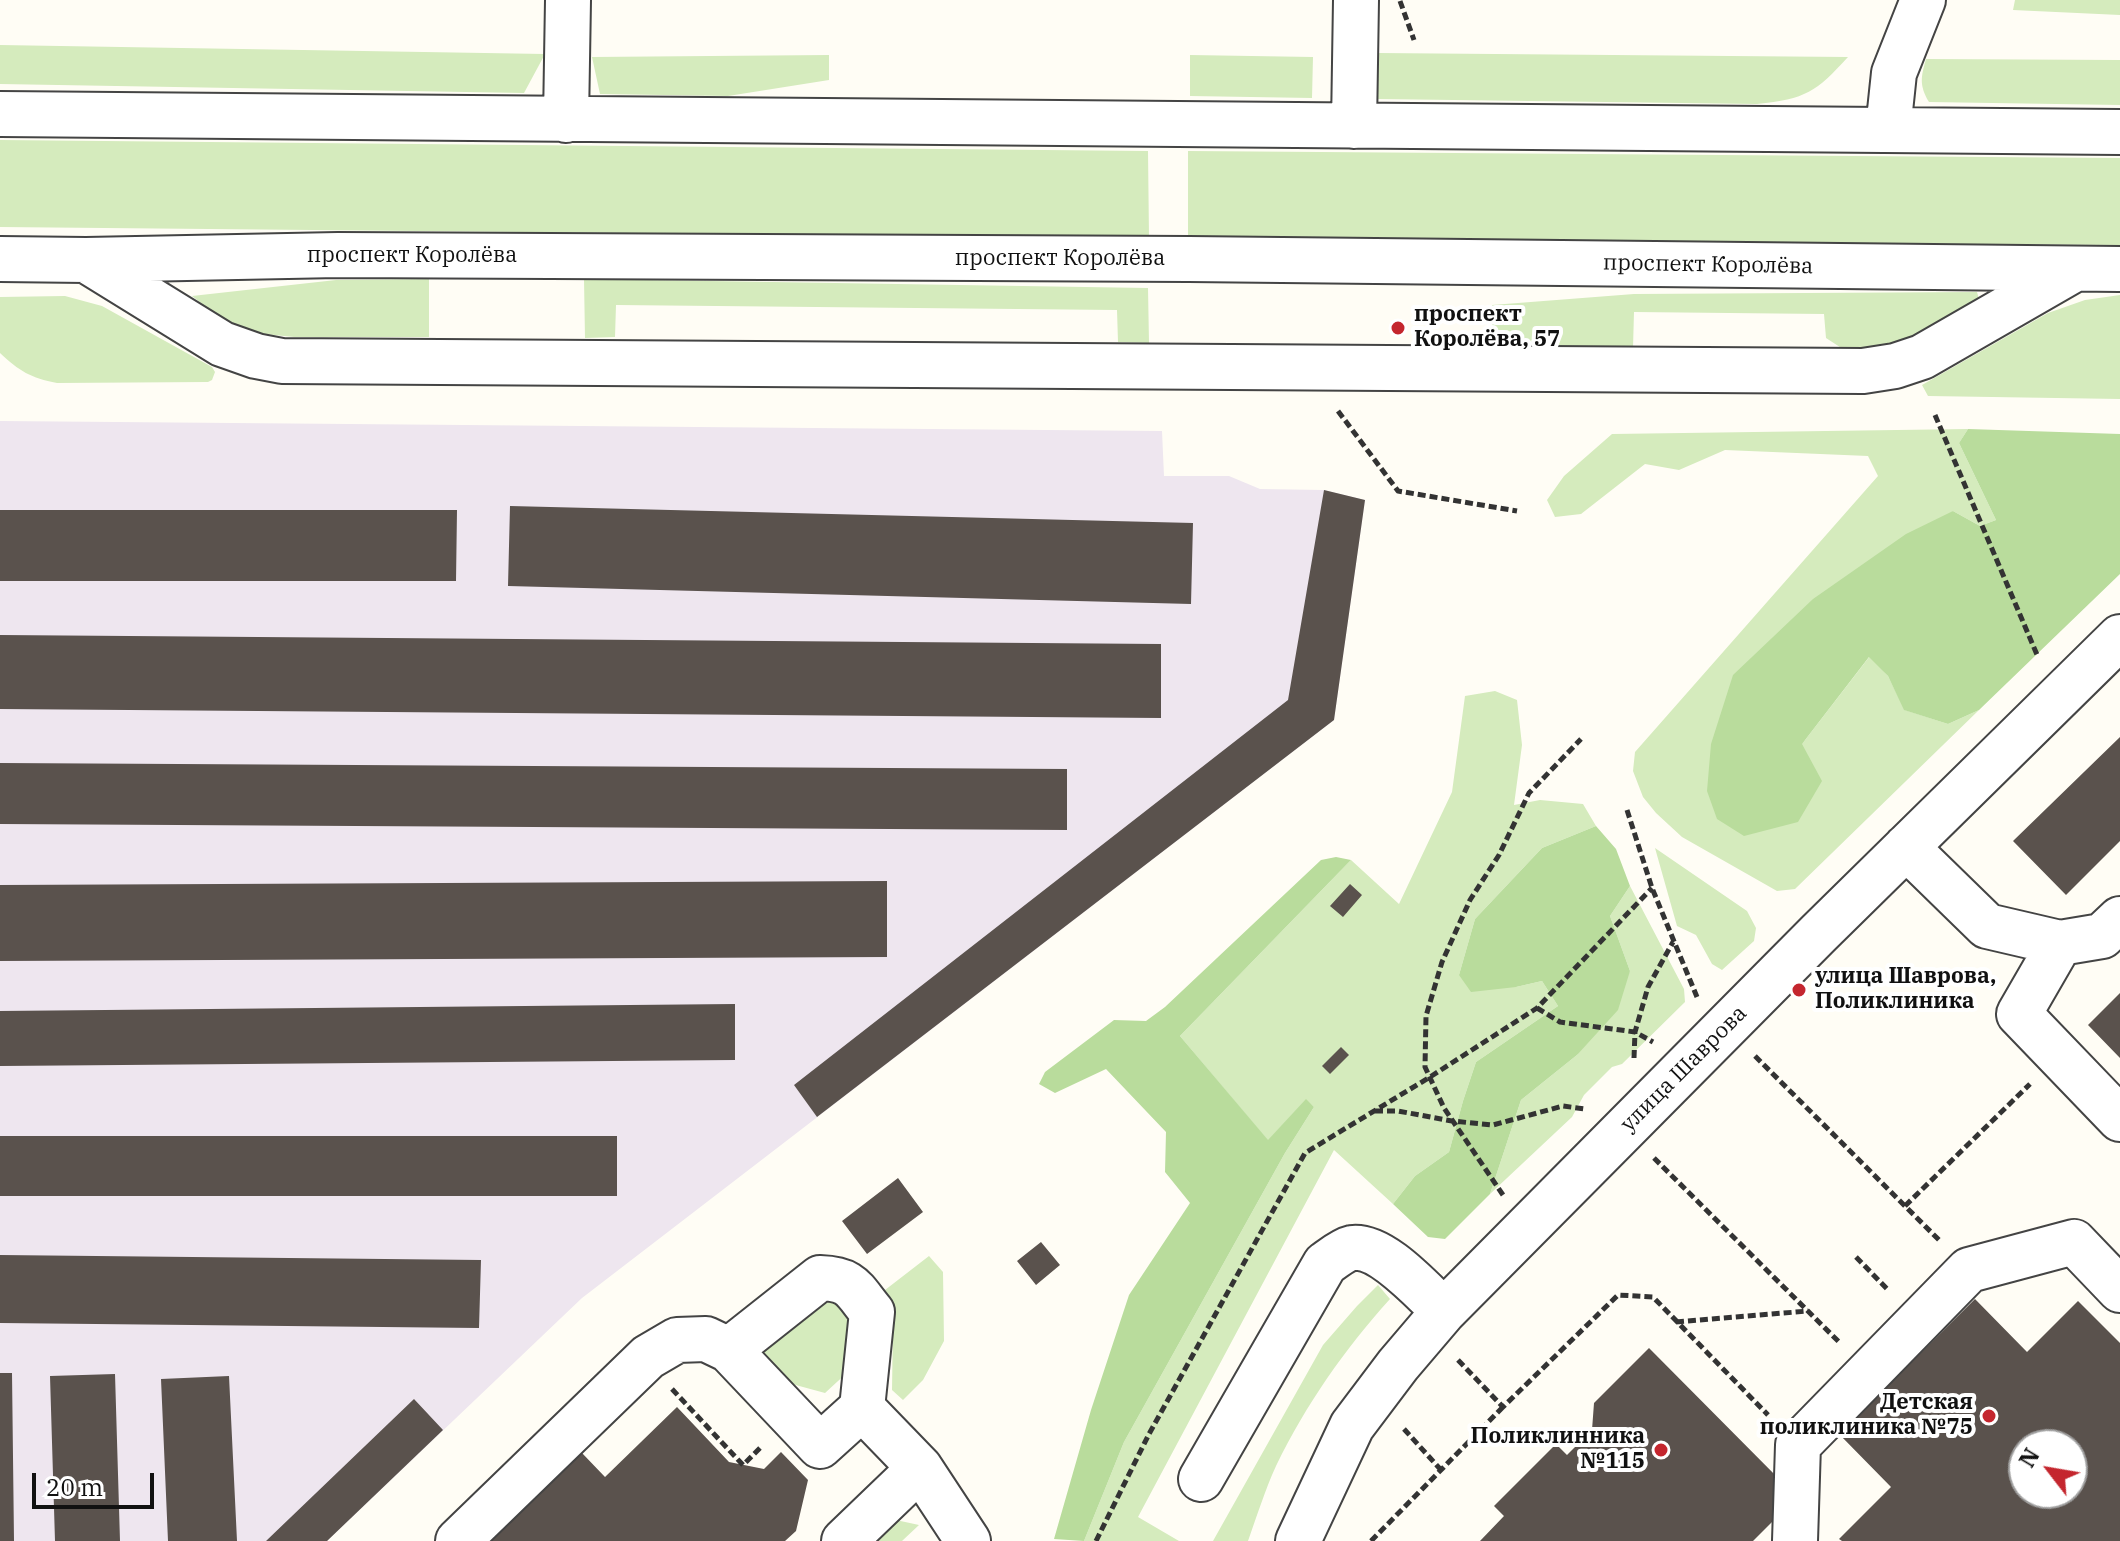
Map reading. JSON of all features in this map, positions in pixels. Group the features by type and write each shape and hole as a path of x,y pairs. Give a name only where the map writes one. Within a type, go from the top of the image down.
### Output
{"street":[{"path":"566,120 568,0"},
{"path":"1354,126 1356,0"},
{"path":"1888,130 1894,73 1923,0"},
{"path":"0,114 2120,132"},
{"name":"проспект Королёва","path":"0,259 338,255 1189,259 2120,269"},
{"path":"86,260 222,344 282,361 1863,371 1895,366 1922,357 2075,269"},
{"name":"улица Шаврова","path":"1298,1541 1352,1426 1444,1311 2120,637"},
{"path":"1906,847 1987,926 2060,943 2102,936 2120,919"},
{"path":"2060,943 2019,1014 2120,1119"},
{"path":"1795,1541 1798,1445 1969,1270 2074,1242 2120,1290"},
{"path":"1201,1479 1325,1264 1349,1248 1369,1249 1396,1267 1444,1311"},
{"path":"458,1541 648,1357 677,1340 706,1339 729,1350 808,1457 862,1408 872,1312 849,1284 839,1279 820,1278 729,1350"},
{"path":"862,1408 920,1468 968,1541"},
{"path":"844,1541 920,1468"}],"path":[{"path":"1400,0 1414,40"},
{"path":"1338,410 1398,491 1517,511"},
{"path":"1935,415 2042,668"},
{"path":"1503,1196 1444,1108 1425,1067 1426,1016 1442,962 1470,900 1499,855 1529,793 1581,739"},
{"path":"1627,810 1652,888 1699,1002"},
{"path":"1096,1541 1149,1434 1305,1153 1537,1008 1652,888"},
{"path":"1633,1067 1635,1032 1648,987 1673,942"},
{"path":"1537,1008 1560,1022 1635,1032 1657,1044"},
{"path":"1748,1050 1969,1270"},
{"path":"1905,1206 2059,1056"},
{"path":"1374,1111 1398,1111 1493,1125 1563,1106 1590,1110"},
{"path":"1649,1153 1869,1372"},
{"path":"1371,1541 1618,1295 1653,1297 1798,1445"},
{"path":"1675,1322 1808,1311"},
{"path":"1451,1354 1503,1407"},
{"path":"668,1385 743,1465"},
{"path":"1396,1421 1441,1470"}],"shaded area":[{"path":"0,421 1162,431 1164,476 1229,476 1260,489 1324,490 1365,500 1334,720 582,1298 327,1541 0,1541"}],"green space":[{"path":"2015,0 2120,0 2120,15 2013,10"},
{"path":"0,45 545,54 524,93 0,84"},
{"path":"1378,53 1848,57 1809,92 1757,104 1378,99"},
{"path":"829,55 829,80 728,96 600,94 592,57"},
{"path":"1190,55 1313,57 1312,98 1190,96"},
{"path":"1926,59 2120,60 2120,105 1929,102 1922,81"},
{"path":"0,140 1148,151 1149,238 0,227"},
{"path":"1188,151 2120,158 2120,245 1188,239"},
{"path":"429,279 429,337 294,337 264,334 219,317 192,296 336,280"},
{"path":"584,279 1148,288 1149,343 1118,342 1117,310 616,305 615,337 585,338"},
{"path":"1977,292 1979,299 1897,344 1846,351 1826,338 1824,314 1634,312 1633,348 1492,347 1492,305 1634,294"},
{"path":"2120,295 2120,399 1928,396 1922,385 2048,313 2085,300"},
{"path":"65,296 102,306 212,367 215,372 212,380 57,383 26,373 0,353 0,297"},
{"path":"1968,429 1959,443 1996,520 1980,526 1953,511 1802,744 1870,656 1888,676 1905,710 1948,724 1979,710 1795,889 1777,891 1682,837 1656,813 1643,797 1633,771 1635,752 1878,476 1868,456 1725,450 1679,470 1645,464 1581,514 1555,517 1547,500 1564,476 1612,434"},
{"path":"1968,429 2120,434 2120,574 1979,710 1948,724 1904,710 1888,676 1869,657 1802,744 1822,781 1798,822 1744,836 1717,819 1707,791 1711,744 1733,675 1813,599 1906,534 1953,511 1980,526 1996,520 1959,443"},
{"path":"1495,691 1517,700 1522,745 1514,805 1540,800 1583,804 1596,826 1542,848 1475,919 1459,975 1516,987 1542,981 1558,1006 1476,1062 1449,1152 1415,1176 1393,1204 1334,1150 1138,1517 1179,1541 1084,1541 1124,1442 1285,1153 1314,1107 1306,1100 1268,1141 1180,1036 1351,860 1399,904 1452,792 1465,696"},
{"path":"1596,826 1616,849 1630,886 1610,916 1630,971 1618,1010 1577,1055 1521,1100 1490,1194 1445,1239 1428,1237 1393,1204 1415,1176 1449,1152 1476,1062 1558,1006 1542,981 1471,992 1459,975 1475,919 1542,848"},
{"path":"1655,848 1747,911 1756,928 1754,941 1722,970 1712,964 1696,935 1677,926"},
{"path":"1336,857 1351,860 1180,1036 1268,1140 1306,1099 1314,1107 1285,1153 1124,1442 1084,1541 1054,1539 1091,1410 1129,1295 1190,1203 1165,1172 1166,1132 1106,1069 1055,1093 1039,1084 1045,1072 1114,1020 1146,1021 1165,1007 1321,860"},
{"path":"1630,886 1684,989 1685,1002 1622,1064 1612,1067 1584,1095 1572,1117 1490,1194 1521,1100 1577,1055 1630,971 1610,916"},
{"path":"929,1256 943,1272 944,1341 923,1380 903,1400 892,1390 893,1322 885,1290"},
{"path":"1378,1285 1390,1299 1342,1358 1300,1420 1272,1475 1248,1541 1213,1541 1323,1345"},
{"path":"832,1299 855,1317 850,1370 825,1393 792,1384 764,1368 764,1350"},
{"path":"896,1520 919,1525 902,1541 874,1541"}],"building":[{"path":"1324,490 1365,500 1334,720 817,1117 794,1085 1288,700"},
{"path":"510,506 1193,523 1191,604 508,586"},
{"path":"0,510 457,510 456,581 0,581"},
{"path":"0,635 1161,644 1161,718 0,709"},
{"path":"2120,737 2120,841 2066,895 2013,841"},
{"path":"0,763 1067,769 1067,830 0,824"},
{"path":"887,881 887,957 0,961 0,885"},
{"path":"1350,884 1362,895 1343,917 1330,906"},
{"path":"2120,993 2120,1058 2088,1025"},
{"path":"735,1004 735,1060 0,1066 0,1011"},
{"path":"1341,1047 1349,1055 1330,1074 1322,1066"},
{"path":"0,1136 617,1136 617,1196 0,1196"},
{"path":"898,1178 923,1212 867,1254 842,1221"},
{"path":"1041,1242 1060,1265 1036,1285 1017,1261"},
{"path":"0,1255 481,1260 479,1328 0,1323"},
{"name":"Детская поликлиника №75","path":"1975,1299 2027,1352 2078,1301 2120,1343 2120,1541 1839,1539 1891,1487 1839,1434"},
{"name":"Поликлинника №115","path":"1649,1348 1784,1484 1782,1512 1753,1541 1480,1541 1504,1516 1494,1506 1556,1444 1567,1455 1592,1430 1594,1403"},
{"path":"0,1373 12,1373 14,1541 0,1541"},
{"path":"115,1374 120,1541 55,1541 50,1376"},
{"path":"229,1376 237,1541 168,1541 161,1379"},
{"path":"414,1399 443,1430 327,1541 266,1541"},
{"path":"677,1407 729,1462 764,1469 781,1452 808,1480 796,1531 785,1541 490,1541 582,1453 605,1477"}],"place":[{"name":"проспект Королёва, 57","path":"1398,328"},
{"name":"улица Шаврова, Поликлиника","path":"1799,990"},
{"name":"Детская поликлиника №75","path":"1989,1416"},
{"name":"Поликлинника №115","path":"1661,1450"}]}
